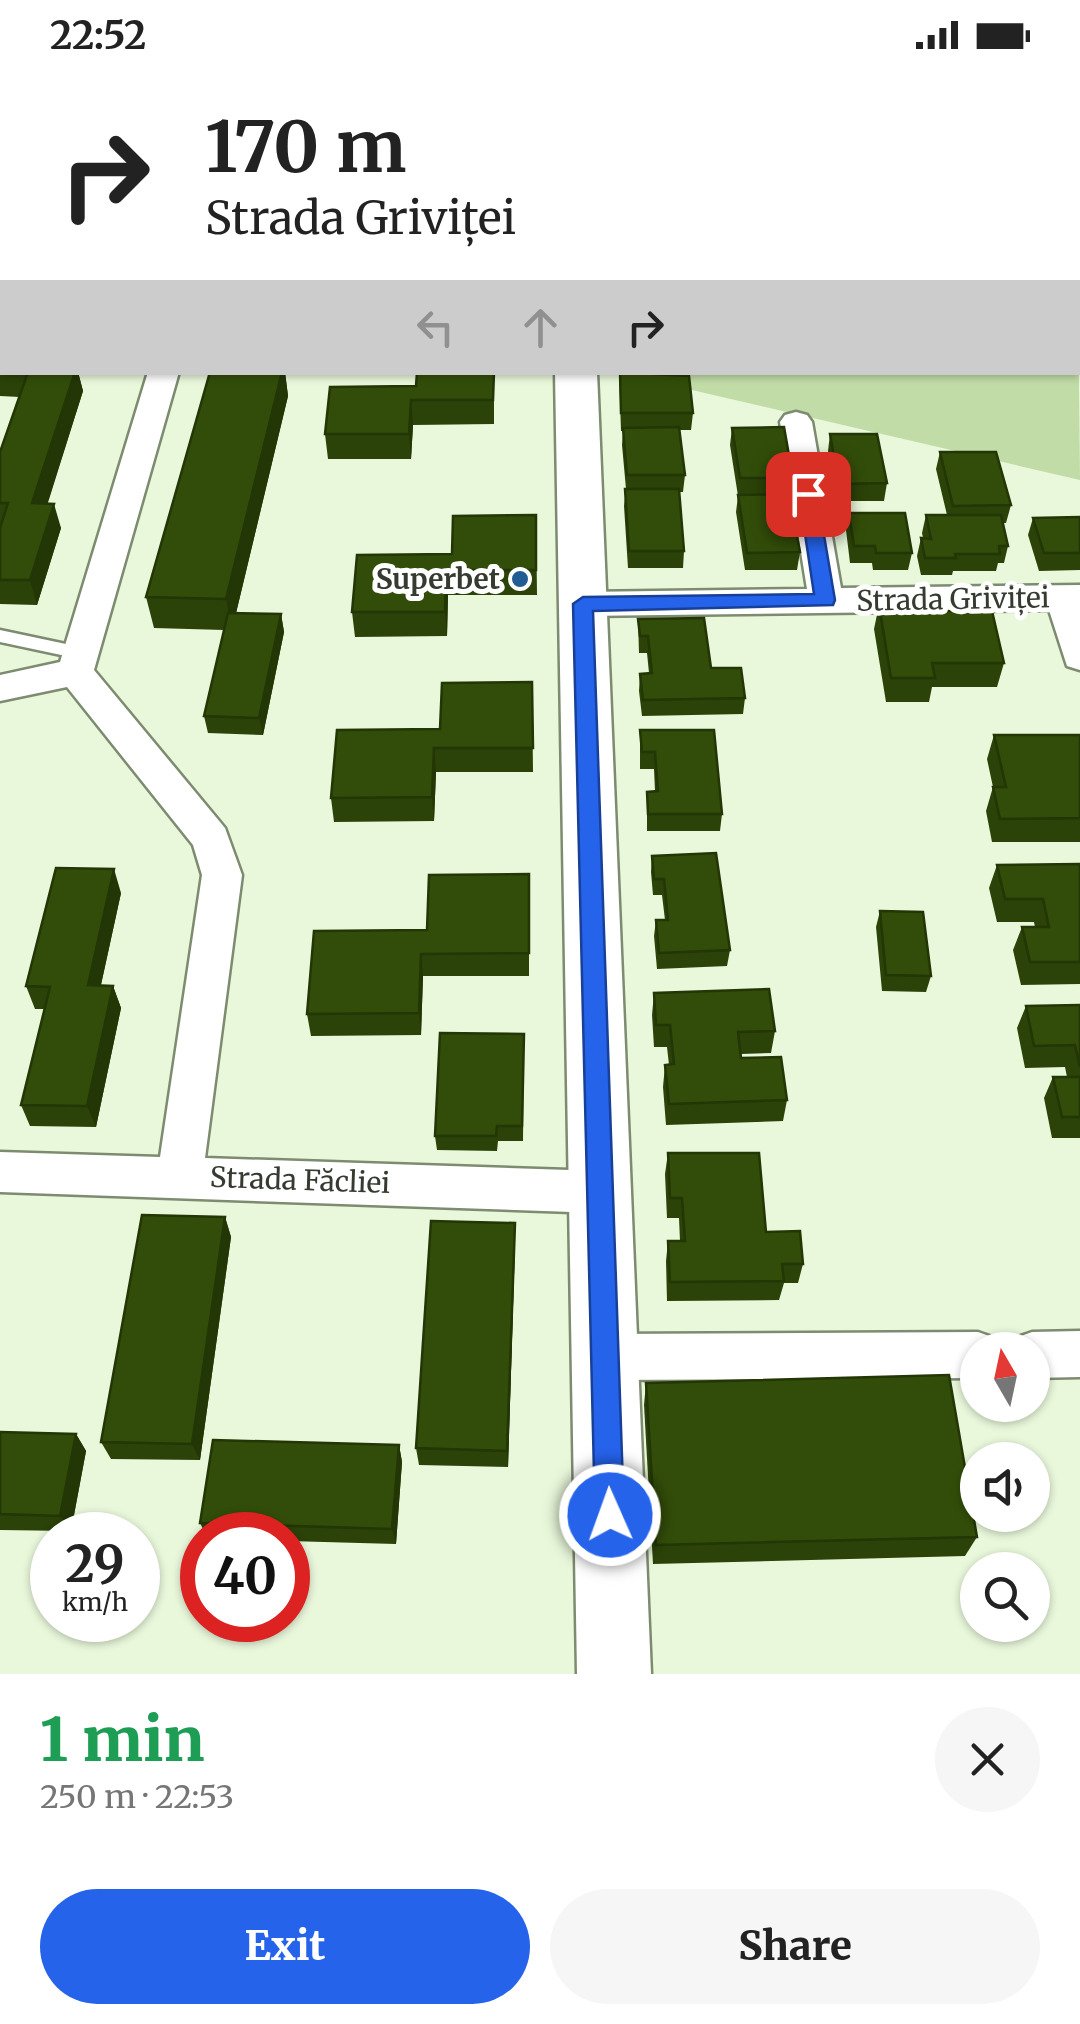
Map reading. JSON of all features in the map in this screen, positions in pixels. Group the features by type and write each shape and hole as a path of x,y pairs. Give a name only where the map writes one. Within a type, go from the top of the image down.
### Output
{"street":[{"path":"78,663 163,375"},
{"path":"576,375 614,1674"},
{"name":"Strada Griviței","path":"796,422 826,600"},
{"path":"1072,598 1080,657"},
{"name":"Strada Griviței","path":"583,604 1072,598"},
{"path":"0,688 78,663"},
{"path":"78,663 211,839 222,875 180,1176"},
{"name":"Strada Făcliei","path":"0,1172 600,1192"},
{"path":"1050,1354 1080,1354"},
{"path":"605,1356 960,1355"}],"lane":[{"path":"0,636 78,663"}],"green space":[{"path":"628,375 1079,375 1080,480"}],"building":[{"path":"27,375 74,375 32,503 54,504 30,580 0,580 0,528 8,503 0,503 0,452"},
{"path":"209,375 281,375 226,599 146,597"},
{"path":"417,375 494,375 493,400 411,400 409,434 325,434 330,387 416,386"},
{"path":"620,375 689,376 693,413 621,413"},
{"path":"679,427 685,475 627,475 623,428"},
{"path":"784,427 793,478 740,478 732,428"},
{"path":"830,434 877,434 887,483 839,484"},
{"path":"940,452 996,452 1011,505 953,506"},
{"path":"625,489 679,489 684,551 629,551"},
{"path":"789,494 800,552 747,553 738,495"},
{"path":"849,513 905,513 912,553 876,553 875,546 854,546"},
{"path":"536,515 536,570 446,570 445,612 352,612 357,555 452,554 453,516"},
{"path":"926,515 1001,515 1008,546 999,546 1000,554 925,558 921,538 931,539"},
{"path":"1080,517 1080,553 1044,553 1033,518"},
{"path":"879,605 918,605 919,611 992,611 1004,663 932,663 935,678 891,678"},
{"path":"228,613 281,614 259,718 204,716"},
{"path":"704,618 711,668 741,668 745,698 643,700 640,674 652,673 648,636 640,636 638,619"},
{"path":"532,682 533,748 434,748 432,797 331,798 337,730 440,729 442,683"},
{"path":"640,730 714,730 722,814 648,814 647,792 658,791 655,752 642,752"},
{"path":"994,735 1080,735 1080,818 1000,819 993,787 1006,787"},
{"path":"716,853 730,950 659,953 656,920 668,920 664,879 654,879 652,856"},
{"path":"1080,864 1080,962 1030,962 1022,927 1049,927 1043,899 1005,899 997,865"},
{"path":"56,868 114,869 88,985 113,986 87,1106 21,1105 50,987 26,986"},
{"path":"529,874 529,953 421,954 419,1013 307,1014 314,931 427,930 429,875"},
{"path":"880,911 923,912 931,976 886,975"},
{"path":"769,989 775,1031 738,1032 741,1058 781,1057 787,1100 669,1104 665,1065 674,1064 670,1025 656,1025 654,993"},
{"path":"1080,1005 1080,1067 1075,1045 1034,1046 1026,1006"},
{"path":"440,1033 524,1034 522,1126 497,1126 496,1136 435,1136"},
{"path":"1053,1077 1080,1077 1080,1117 1062,1117"},
{"path":"668,1153 759,1153 766,1232 800,1231 803,1264 782,1264 784,1281 670,1282 668,1241 685,1241 682,1198 670,1198"},
{"path":"142,1215 225,1217 192,1444 101,1442"},
{"path":"431,1221 515,1223 507,1451 416,1448"},
{"path":"949,1375 961,1442 960,1532 976,1532 977,1537 656,1545 646,1383"},
{"path":"0,1432 76,1434 61,1512 0,1514"},
{"path":"213,1440 399,1445 392,1529 310,1526 310,1512 202,1512"}],"place":[{"name":"Superbet","path":"520,579"}],"route":[{"path":"610,1515 583,604 826,600 808,494"}]}
